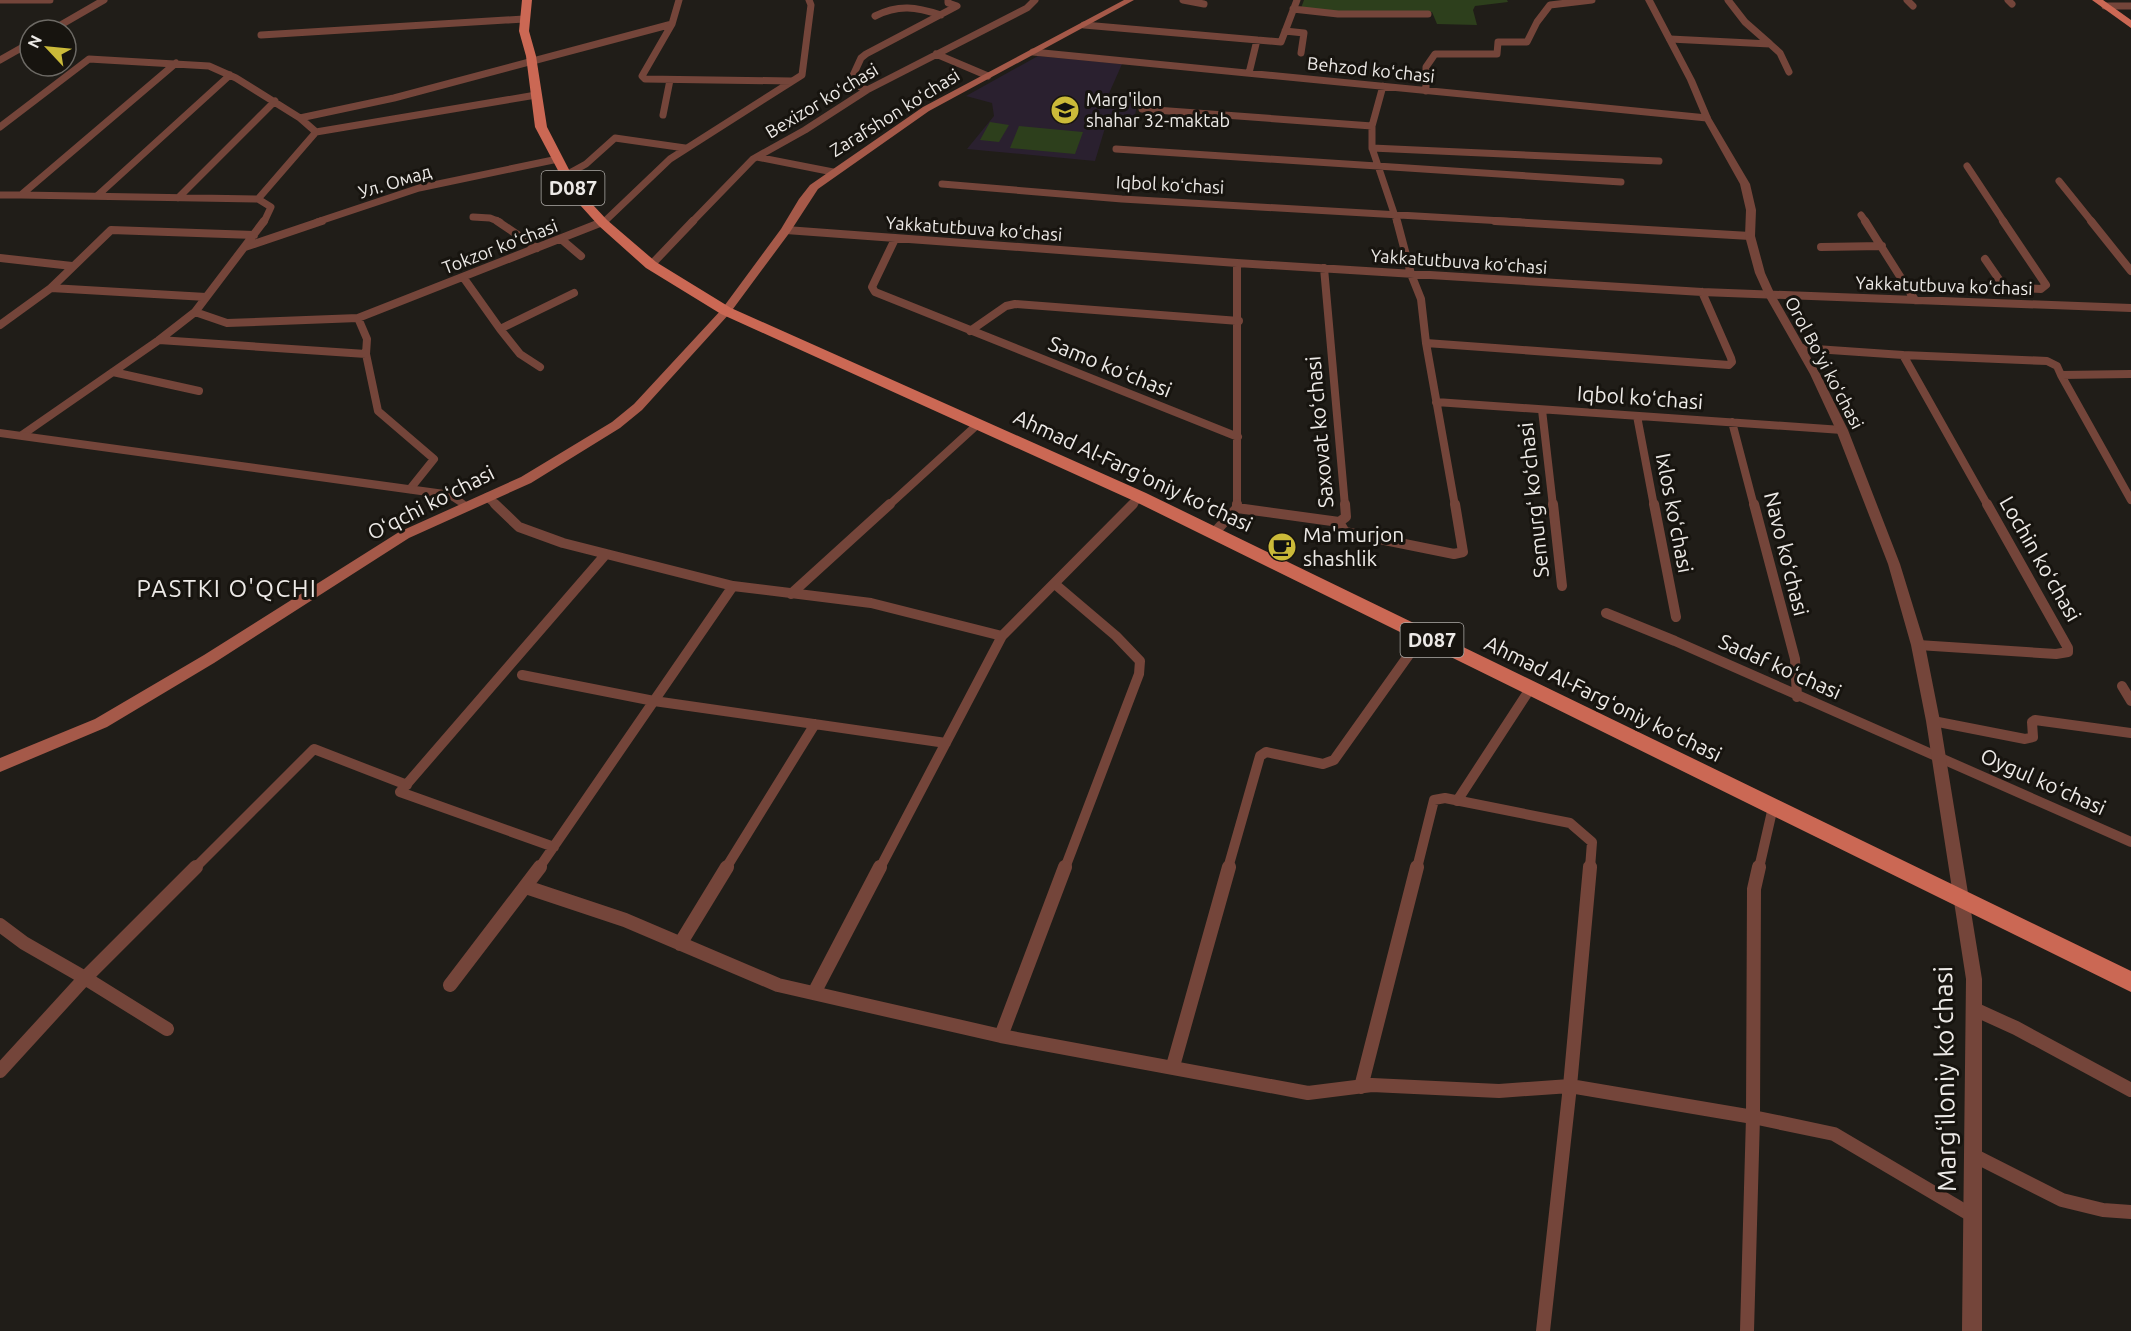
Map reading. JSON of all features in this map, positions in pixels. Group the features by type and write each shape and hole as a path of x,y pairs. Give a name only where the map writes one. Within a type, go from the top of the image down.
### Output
{"main road":[{"name":"D087","path":"527,0 524,19 541,127 575,192 603,223 651,265 726,311"},
{"name":"Zarafshon koʻchasi","path":"726,311 786,230 804,199 833,172 926,110 1130,0"},
{"path":"2101,3 2131,25"},
{"name":"Ahmad Al-Fargʻoniy koʻchasi","path":"726,311 1214,533 2131,982"},
{"name":"Oʻqchi koʻchasi","path":"0,765 101,723 208,659 404,535 526,480 616,425 638,406 726,311"}],"street":[{"path":"0,0 50,0"},
{"path":"73,18 104,0"},
{"path":"679,0 672,24 642,76 645,79 791,81"},
{"name":"Tokzor koʻchasi","path":"195,312 227,323 358,318 603,223 670,159 804,73 811,5 809,0"},
{"path":"867,90 850,82 861,58 957,6 948,3 948,0"},
{"name":"Bexizor koʻchasi","path":"651,265 742,168 757,157 867,90 1027,8 1035,0"},
{"path":"1183,0 1204,4"},
{"path":"1084,25 1281,42 1297,0"},
{"path":"1426,91 1426,67 1435,54 1497,54 1498,42 1527,42 1537,22 1551,5 1592,0"},
{"name":"Orol Boʻyi koʻchasi","path":"1649,0 1691,80 1707,117 1745,184 1751,210 1750,236 1760,273 1842,430 1894,564 1918,645 1938,757"},
{"path":"1728,0 1745,22 1780,53 1789,72"},
{"path":"1907,0 1913,6"},
{"path":"2101,3 2131,6"},
{"path":"874,16 890,8 904,6 941,15"},
{"path":"1293,9 1338,14 1428,14"},
{"path":"261,35 524,19"},
{"path":"300,118 418,93 531,60 672,24"},
{"path":"1285,31 1304,33 1300,53"},
{"path":"1670,39 1770,44"},
{"path":"1249,73 1257,40"},
{"path":"0,60 18,50"},
{"name":"Behzod koʻchasi","path":"1033,52 1707,117"},
{"path":"936,54 988,76"},
{"path":"0,127 88,59 209,66 230,75 275,101 316,132"},
{"path":"21,195 176,63"},
{"path":"97,196 230,75"},
{"path":"663,115 670,80"},
{"path":"1339,522 1345,532 1455,554 1463,552 1426,343 1421,298 1411,274 1395,215 1372,148 1372,126 1383,86"},
{"path":"258,199 316,132 536,95"},
{"path":"178,198 275,101"},
{"path":"1142,109 1372,126"},
{"path":"567,176 586,164 615,138 685,148"},
{"path":"1372,148 1659,161"},
{"name":"Iqbol koʻchasi","path":"1116,149 1379,168 1621,182"},
{"path":"757,157 833,172"},
{"name":"Ул. Омад","path":"245,247 419,188 558,159"},
{"path":"1966,166 2046,285 2041,288 2004,287"},
{"path":"2059,181 2131,271"},
{"name":"Iqbol koʻchasi","path":"942,184 1122,199 1750,236"},
{"path":"0,195 258,199 271,207 254,235 195,312 159,340 22,435"},
{"path":"1861,215 1916,300"},
{"path":"473,218 484,216 511,228 537,248"},
{"path":"0,325 51,288 111,230 254,235"},
{"name":"Yakkatutbuva koʻchasi","path":"786,230 1237,263 1702,292 2131,308"},
{"path":"561,239 581,256"},
{"name":"Samo koʻchasi","path":"895,239 872,290 1238,437"},
{"path":"1821,246 1882,246"},
{"path":"0,258 72,266"},
{"path":"1985,259 2016,304"},
{"path":"1214,533 1237,508 1239,321 1237,263"},
{"name":"Saxovat koʻchasi","path":"1237,508 1339,522 1346,518 1324,268"},
{"path":"463,277 520,354 540,367"},
{"path":"51,288 206,297"},
{"name":"Iqbol koʻchasi","path":"1426,343 1729,365 1732,362 1731,358 1702,292"},
{"path":"500,329 574,293"},
{"name":"Samo koʻchasi","path":"970,331 1006,306 1015,304 1239,321"},
{"path":"358,318 367,339 366,354 378,411 434,459 410,489"},
{"path":"159,340 366,354"},
{"path":"1801,348 2047,361 2057,366 2131,500"},
{"name":"Lochin koʻchasi","path":"1903,354 2068,648 2067,652 2056,654 1918,645"},
{"path":"113,372 199,391"},
{"path":"2061,375 2131,374"},
{"name":"Iqbol koʻchasi","path":"1436,402 1842,430"},
{"name":"Semurgʻ koʻchasi","path":"1542,410 1562,586"},
{"name":"Ixlos koʻchasi","path":"1637,416 1676,617"},
{"name":"Navo koʻchasi","path":"1732,422 1795,659 1797,697"},
{"path":"791,594 978,424"},
{"path":"0,433 452,495 466,506"},
{"path":"487,497 519,526 563,543 733,586 871,603 1002,636"},
{"path":"814,993 1002,636 1056,585 1140,498"},
{"path":"554,847 400,792 606,554"},
{"path":"1001,1036 1139,674 1140,661 1116,636 1056,585"},
{"path":"450,985 526,887 733,586"},
{"name":"Sadaf koʻchasi","path":"1605,613 1675,641 1797,697 1938,757"},
{"path":"1173,1066 1260,756 1266,752 1329,763 1423,635"},
{"path":"522,675 654,701 946,743"},
{"path":"2122,686 2131,701"},
{"path":"1457,801 1530,689"},
{"path":"1933,721 2025,739 2034,735 2032,722 2035,720 2131,733"},
{"path":"680,944 815,724"},
{"path":"0,1071 85,978 314,750 406,785"},
{"name":"Oygul koʻchasi","path":"1938,757 2131,842"},
{"name":"Margʻiloniy koʻchasi","path":"1938,757 1974,980 1972,1331"},
{"path":"1361,1087 1434,800 1445,798 1570,824 1584,833 1592,842 1570,1086 1543,1331"},
{"path":"1747,1331 1754,1117 1754,889 1773,807"},
{"path":"526,887 625,920 778,985 1001,1036 1173,1066 1308,1093 1361,1087 1499,1091 1570,1086 1754,1117 1834,1134 1972,1216"},
{"path":"0,925 167,1029"},
{"path":"1974,1009 2016,1028 2131,1090"},
{"path":"1973,1155 2062,1200 2103,1210 2131,1212"}],"shaded area":[{"name":"Marg'ilon shahar 32-maktab","path":"1038,56 1122,64 1107,98 1137,105 1132,130 1105,128 1095,161 967,149 994,116 992,103 966,96"}],"green space":[{"path":"1304,0 1507,0 1508,2 1475,6 1473,10 1477,25 1437,24 1432,12 1345,12 1301,8"},
{"path":"990,122 1009,125 999,142 980,140"},
{"path":"1019,126 1083,132 1075,154 1010,148"}],"place":[{"name":"Marg'ilon shahar 32-maktab","path":"1065,110"},
{"name":"Ma'murjon shashlik","path":"1282,547"}],"district":[{"name":"PASTKI O'QCHI","path":"227,589"}]}
